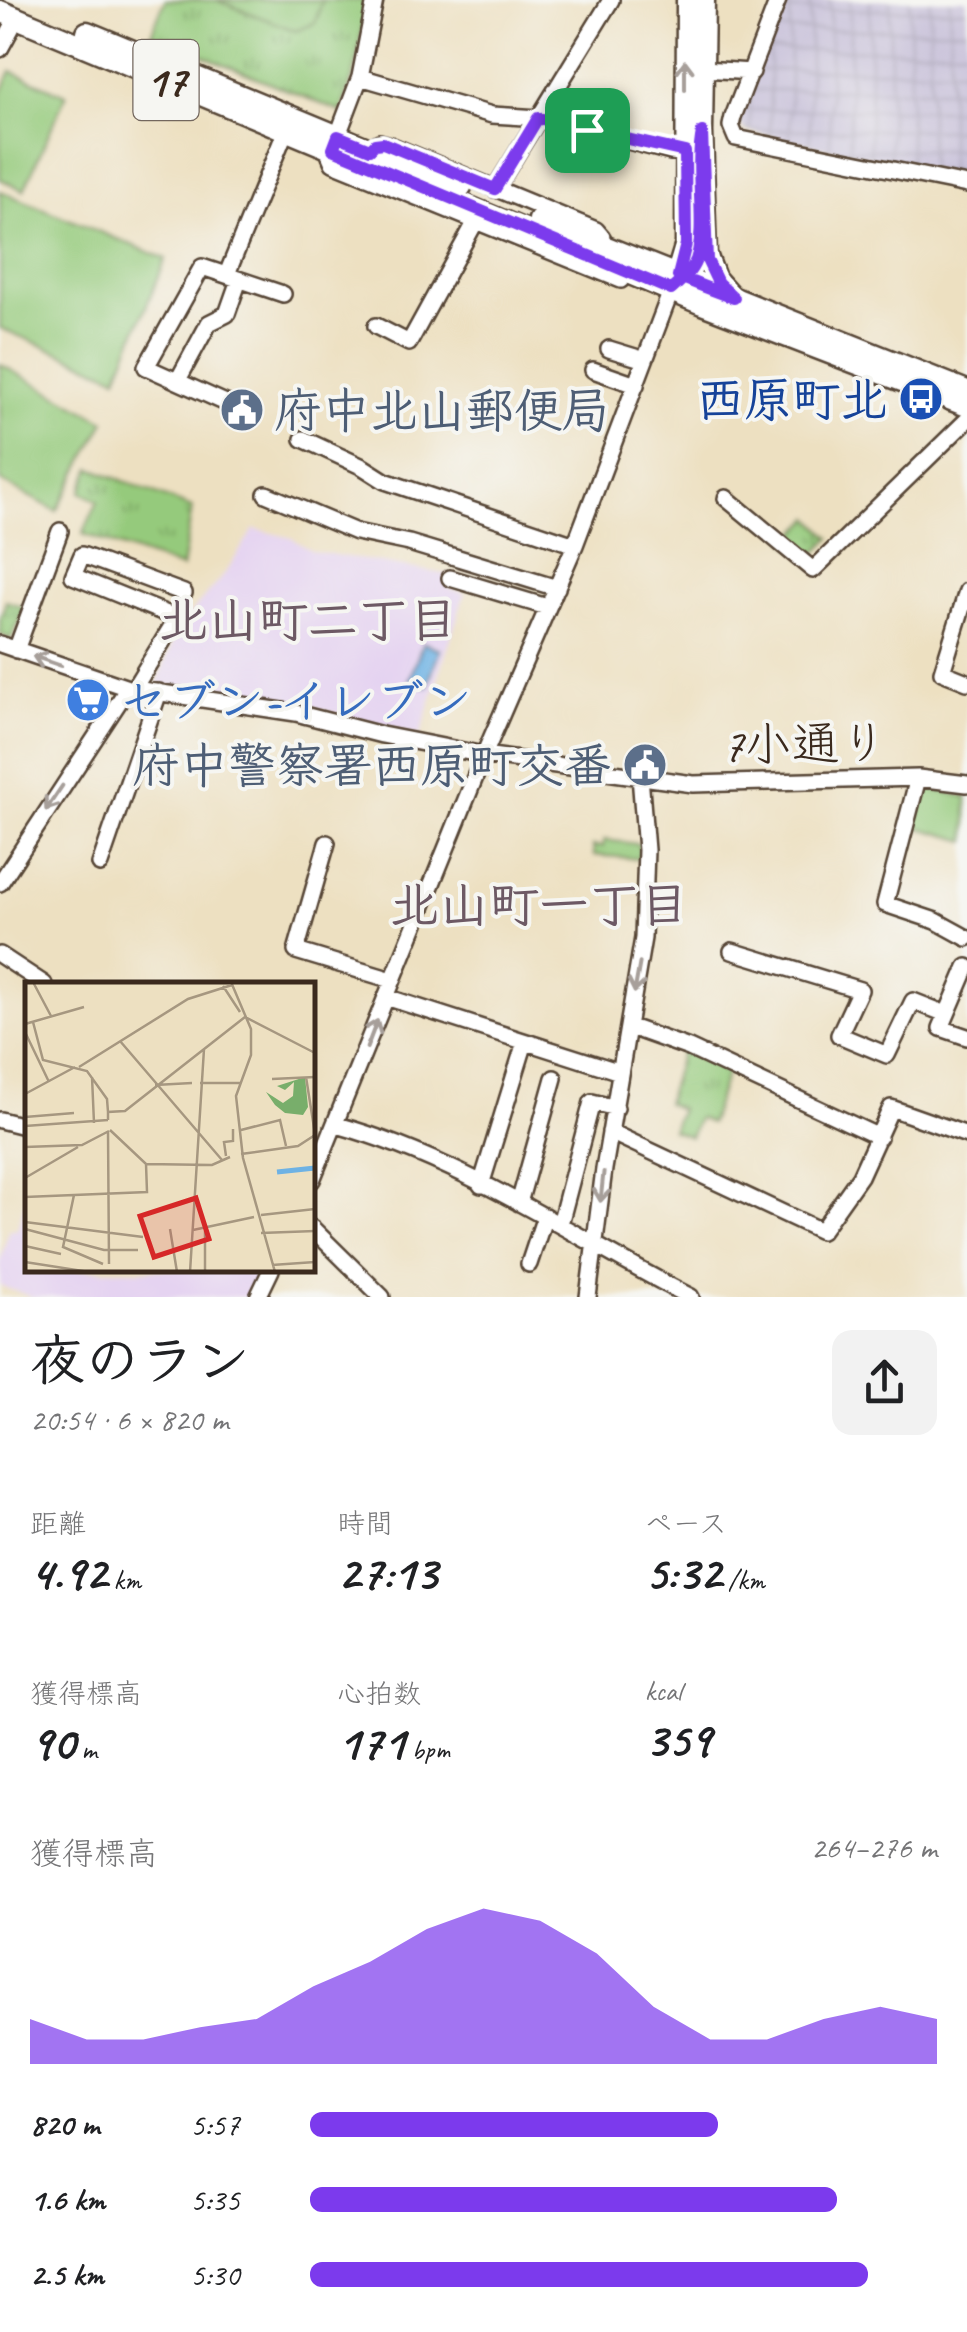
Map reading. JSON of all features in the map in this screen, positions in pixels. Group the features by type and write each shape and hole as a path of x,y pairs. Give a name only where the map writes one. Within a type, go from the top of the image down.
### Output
{"main road":[{"path":"678,282 686,244 686,0"},
{"path":"704,0 702,132 707,260 718,283 734,298"},
{"name":"17","path":"9,9 286,130 370,149 602,245 678,282 967,406"},
{"name":"17","path":"9,9 335,142 636,276 678,282 734,298 967,391"},
{"path":"678,282 696,260 702,132"}],"street":[{"path":"375,0 360,77 332,160 343,168 625,282 636,276"},
{"path":"495,189 610,0"},
{"path":"778,0 731,126 736,138 967,185"},
{"path":"0,50 9,9"},
{"path":"703,68 752,72"},
{"path":"360,77 492,115 538,118 685,152"},
{"path":"178,380 209,323 227,314 233,277 286,130"},
{"path":"370,149 379,142 390,145 596,230 602,245"},
{"path":"376,326 409,342 476,221"},
{"path":"236,408 146,367 202,267 283,294"},
{"path":"315,1173 484,755 575,546 678,282"},
{"path":"609,349 645,360"},
{"path":"593,370 636,384"},
{"path":"726,498 813,570 967,420"},
{"path":"303,438 363,466 385,481 575,546"},
{"path":"266,494 356,532 408,543 557,588"},
{"path":"8,647 60,531"},
{"path":"82,555 181,607 73,576 82,555"},
{"path":"450,578 548,607"},
{"path":"967,591 962,620 942,672 967,682"},
{"path":"0,883 181,607"},
{"name":"7小通り","path":"8,647 131,688 296,714 484,755 693,784 918,778 967,784"},
{"path":"100,864 159,692"},
{"path":"588,1297 610,1132 643,938 646,850 640,776"},
{"path":"918,778 886,904 936,921 967,937"},
{"path":"326,843 296,951 525,1042 620,1072"},
{"path":"732,950 860,990 839,1035 887,1055 913,1001 946,1014"},
{"path":"0,955 41,982"},
{"path":"967,966 941,1028 967,1037"},
{"path":"630,1027 689,1048 879,1137"},
{"path":"481,1185 525,1042"},
{"path":"519,1202 554,1078"},
{"path":"529,1264 553,1220 592,1102 616,1108"},
{"path":"610,1132 821,1231 860,1176 891,1108 967,1135"},
{"path":"0,1120 25,1127"},
{"path":"336,1124 407,1148 519,1202 692,1297"},
{"path":"315,1231 382,1297"},
{"path":"258,1297 270,1272"}],"shaded area":[{"path":"782,0 967,0 967,178 745,131 737,120"},
{"path":"254,529 292,538 312,551 450,575 448,588 465,593 420,736 298,703 157,684 178,628 226,572"},
{"path":"25,1202 25,1272 262,1272 250,1297 33,1297 0,1285 0,1261 9,1229 17,1229"}],"green space":[{"path":"165,0 367,0 355,70 341,112 151,34"},
{"path":"216,0 322,0 315,23 296,31"},
{"path":"11,71 66,95 24,190 0,179 0,96"},
{"path":"0,191 166,259 117,377 0,328"},
{"path":"0,364 105,421 57,511 0,481"},
{"path":"91,468 192,508 182,568 83,534 98,501 81,492"},
{"path":"811,518 831,538 808,560 787,542"},
{"path":"6,601 26,608 11,639 0,634"},
{"path":"920,786 967,797 967,841 909,825"},
{"path":"604,840 639,844 640,859 594,855 593,846 603,847"},
{"path":"682,1049 727,1071 710,1123 698,1118 690,1137 672,1130 680,1109 666,1103"}],"water":[{"path":"423,643 440,649 427,687 409,681"}],"place":[{"name":"西原町北","path":"921,399"},
{"name":"府中北山郵便局","path":"242,410"},
{"name":"セブン-イレブン","path":"88,700"},
{"name":"府中警察署西原町交番","path":"645,765"}],"district":[{"name":"北山町二丁目","path":"308,619"},
{"name":"北山町一丁目","path":"539,904"}],"route":[{"path":"587,130 538,118 495,189 379,142 370,149 338,136 333,149 671,290 684,279 696,260 702,132 707,260 718,283 734,298 684,279 678,276 686,244 685,152 671,152 587,130"}]}
